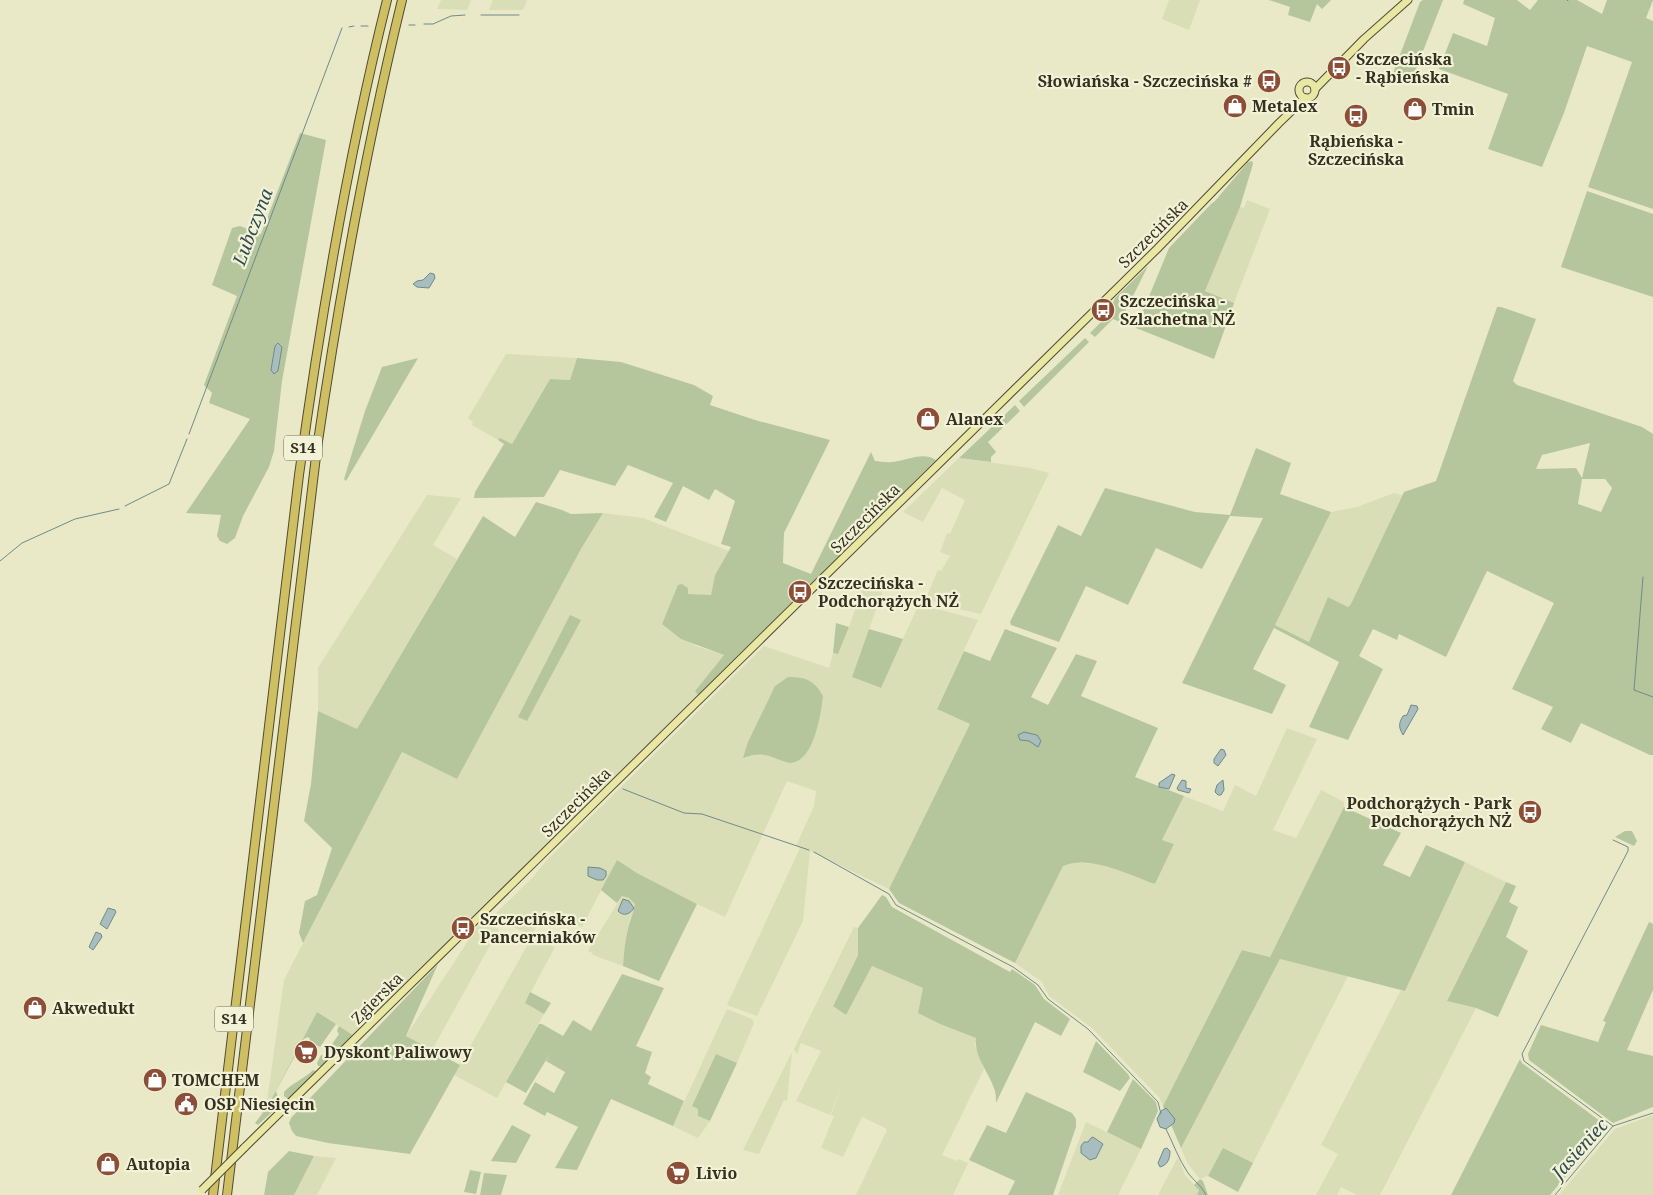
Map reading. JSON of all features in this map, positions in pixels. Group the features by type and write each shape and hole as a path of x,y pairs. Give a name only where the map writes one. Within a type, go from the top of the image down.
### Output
{"highway":[{"name":"S14","path":"212,1195 311,392 348,175 387,0"},
{"name":"S14","path":"227,1195 318,438 353,223 380,92 402,0"}],"main road":[{"path":"1316,85 1308,82 1300,85 1299,92 1303,97 1312,97 1316,85 1408,0"},
{"name":"Szczecińska","path":"448,948 1143,262 1303,97"},
{"name":"Zgierska","path":"199,1192 448,948"}],"green space":[{"path":"441,0 471,0 467,10 437,9"},
{"path":"493,0 527,0 523,10 489,10"},
{"path":"1169,0 1200,0 1189,30 1162,19"},
{"path":"1269,0 1331,0 1322,9 1317,4 1310,22 1288,15 1290,7"},
{"path":"1423,0 1443,0 1411,82 1392,76 1420,2"},
{"path":"1464,0 1517,0 1530,10 1538,0 1577,0 1602,14 1607,0 1653,0 1646,18 1653,21 1653,209 1588,187 1632,62 1587,46 1564,113 1542,167 1488,149 1508,94 1439,69 1453,33 1487,46 1495,18 1463,4"},
{"path":"300,133 326,140 282,381 274,451 269,467 243,516 235,538 227,544 220,541 217,536 221,515 186,513 250,419 209,403 212,393 204,385 237,296 212,285 232,228 240,226 261,234"},
{"path":"1252,161 1253,164 1240,207 1205,291 1234,303 1214,359 1136,328 1169,248 1215,201 1248,162"},
{"path":"1587,191 1653,214 1653,297 1561,267"},
{"path":"1247,200 1270,209 1234,303 1205,291 1240,207 1244,208"},
{"path":"1148,266 1120,322 1113,319 1095,337 1090,333 1109,314 1115,298"},
{"path":"1497,307 1536,319 1513,381 1517,385 1642,427 1653,434 1653,755 1581,723 1571,743 1541,729 1553,707 1512,689 1554,603 1487,571 1446,657 1399,634 1397,640 1373,629 1359,656 1383,669 1348,740 1309,727 1339,662 1274,628 1253,669 1286,685 1272,714 1182,683 1263,518 1230,516 1202,569 1156,548 1128,605 1086,586 1059,642 1011,625 1010,622 1058,525 1081,536 1105,488 1195,512 1230,515 1256,448 1291,463 1280,494 1331,512 1275,625 1309,642 1328,597 1348,607 1351,604 1404,492 1436,481","holes":["1590,443 1582,478 1576,468 1536,469 1542,455","1582,479 1605,479 1612,488 1601,512 1578,504"]},
{"path":"1085,338 1089,342 1024,407 1019,401"},
{"path":"506,354 577,358 570,380 550,379 512,444 500,438 498,440 472,425 473,422 468,418"},
{"path":"418,358 346,481 344,479 365,411 382,367"},
{"path":"577,358 621,362 694,385 713,396 710,405 755,420 830,440 784,533 783,563 811,574 871,452 875,461 890,462 920,456 931,457 936,460 699,696 695,691 724,655 681,639 662,624 678,585 682,584 688,588 688,594 711,595 715,575 731,547 721,544 735,501 715,489 709,500 683,486 666,522 654,517 673,483 628,465 615,486 560,470 544,497 474,498 475,492 504,444 498,440 500,438 512,444 550,379 570,380"},
{"path":"1015,405 1020,411 988,442 996,452 991,457 991,462 959,458"},
{"path":"959,458 1030,468 1049,473 981,614 954,608 926,598 938,570 941,571 950,556 940,552 947,533 950,534 965,500 942,488 923,522 903,512"},
{"path":"1394,493 1402,495 1351,604 1348,607 1328,597 1309,642 1275,625 1331,512 1357,507"},
{"path":"427,495 461,498 433,545 457,559 357,730 318,711 318,668"},
{"path":"536,502 571,514 603,513 581,549 457,779 402,752 303,943 299,933 305,901 317,895 332,848 304,821 311,784 318,711 357,729 483,516 515,537"},
{"path":"603,513 643,518 729,551 715,575 711,596 687,594 666,615 662,623 696,646 724,655 695,691 699,696 354,1036 317,1012 270,1102 267,1101 284,980 402,752 457,779 581,549"},
{"path":"864,584 883,590 852,677 880,688 919,604 978,620 937,708 970,724 889,889 810,851 803,921 757,1016 727,1005 800,848 796,846 814,806 816,791 787,781 725,917 637,873 617,860 582,927 549,911 531,934 490,919 533,877 547,860 764,646 829,668 833,653 838,654"},
{"path":"570,615 581,620 527,721 518,717"},
{"path":"836,623 849,627 838,654 833,653"},
{"path":"869,629 903,639 881,688 852,677"},
{"path":"1005,629 1057,648 1031,697 1048,705 1076,654 1097,661 1081,696 1158,728 1135,777 1184,796 1162,840 1174,844 1155,884 1122,871 1097,864 1085,862 1063,866 1015,963 899,903 889,889 970,724 937,709 964,651 990,661"},
{"path":"788,677 809,680 823,696 818,725 811,746 799,760 791,763 761,754 743,758 748,742 775,686"},
{"path":"1287,728 1317,739 1273,830 1296,838 1321,790 1344,802 1344,807 1270,957 1242,950 1163,1106 1159,1097 1092,1028 1049,996 1042,982 1015,963 1063,866 1071,862 1106,865 1155,884 1174,844 1162,840 1184,796 1223,811 1235,785 1256,796"},
{"path":"1344,807 1401,833 1383,865 1410,877 1426,845 1465,862 1405,991 1280,959 1181,1148 1163,1106 1242,950 1270,957"},
{"path":"1625,831 1632,831 1637,841 1634,846 1615,837"},
{"path":"617,860 637,873 697,904 659,981 623,966 627,933 635,904 629,898 622,896 617,903 601,890"},
{"path":"1465,862 1506,882 1447,1001 1476,1008 1380,1195 1357,1195 1341,1187 1337,1195 1316,1195 1338,1154 1321,1145 1401,990 1405,991"},
{"path":"1506,882 1516,886 1509,902 1518,907 1506,937 1528,951 1498,1017 1476,1008 1447,1001"},
{"path":"882,895 886,897 892,907 1010,972 1012,969 1035,985 1044,999 1070,1019 1061,1036 1035,1022 996,1103 993,1084 977,1052 976,1038 918,1013 923,988 872,966 846,1015 833,1006 858,955 858,928"},
{"path":"622,896 629,898 635,904 626,936 623,966 593,955 588,951"},
{"path":"481,921 499,929 432,1050 406,1036"},
{"path":"1649,922 1653,924 1653,990 1627,1050 1653,1056 1653,1107 1613,1123 1529,1060 1528,1054 1541,1025 1598,1042 1606,1022 1603,1021"},
{"path":"854,927 858,928 858,954 833,1005 846,1014 872,966 924,988 940,1024 977,1038 975,1045 984,1069 942,1155 968,1163 953,1195 856,1195 887,1130 862,1117 843,1157 821,1148 834,1116 831,1115 843,1083 830,1115 796,1101 821,1051 801,1043 797,1054 794,1049"},
{"path":"531,939 555,947 525,1003 544,1014 497,1098 454,1075"},
{"path":"1280,959 1348,976 1253,1163 1223,1149 1208,1176 1200,1179 1188,1164 1181,1148"},
{"path":"438,964 406,1036 460,1065 410,1154 328,1143 296,1136 289,1123 291,1118"},
{"path":"622,974 664,988 636,1046 652,1052 645,1073 651,1077 648,1084 684,1101 673,1126 611,1099 577,1170 555,1168 578,1127 547,1112 545,1116 523,1104 535,1082 554,1093 565,1072 546,1061 551,1052 526,1093 506,1082 539,1024 563,1036 573,1020 591,1031"},
{"path":"530,992 551,1003 544,1014 525,1003"},
{"path":"727,1009 752,1019 754,1023 737,1063 716,1054 692,1106 698,1109 698,1116 710,1121 698,1138 673,1126"},
{"path":"317,1012 336,1024 320,1047 309,1041 308,1037 304,1039 276,1091 278,1098 273,1099 274,1103 277,1104 280,1101 279,1099 281,1102 280,1105 258,1125 255,1123 262,1114 267,1101 270,1102"},
{"path":"339,1026 354,1036 323,1066 318,1066 317,1063 321,1055 325,1056 326,1054 323,1051 327,1052 328,1050 325,1048 326,1045 330,1047 339,1034 337,1031"},
{"path":"1096,1041 1130,1078 1120,1091 1083,1072"},
{"path":"792,1052 787,1101 784,1100 759,1154 743,1150"},
{"path":"716,1054 737,1063 710,1121 698,1116 698,1109 692,1106"},
{"path":"1520,1059 1522,1063 1608,1127 1550,1195 1451,1195"},
{"path":"313,1070 317,1072 316,1074 288,1099 284,1096 284,1092 287,1089"},
{"path":"1133,1079 1156,1102 1158,1111 1141,1149 1107,1132"},
{"path":"1026,1092 1072,1113 1076,1119 1076,1127 1053,1195 1008,1195 1015,1181 969,1160 987,1125 1006,1133"},
{"path":"1653,1115 1653,1195 1559,1195 1615,1129"},
{"path":"1086,1122 1141,1149 1118,1195 1058,1195"},
{"path":"512,1125 531,1135 516,1163 491,1161"},
{"path":"1223,1148 1253,1163 1238,1192 1208,1176"},
{"path":"289,1151 314,1156 294,1195 264,1195 268,1172"},
{"path":"314,1156 336,1158 317,1195 294,1195"},
{"path":"1178,1157 1185,1175 1199,1190 1197,1195 1158,1195"},
{"path":"470,1170 481,1172 476,1194 464,1192"},
{"path":"484,1173 507,1175 501,1195 480,1195"},
{"path":"1200,1179 1203,1181 1208,1195 1197,1195 1199,1190 1194,1185"}],"shaded area":[{"path":"430,273 434,274 435,278 429,288 417,287 413,284 423,280"},
{"path":"278,343 282,347 278,371 274,374 271,370 275,346"},
{"path":"1411,705 1417,706 1418,709 1403,735 1400,721 1403,716 1407,715"},
{"path":"1024,732 1037,735 1041,741 1038,747 1029,741 1020,740 1018,735"},
{"path":"1221,749 1224,750 1226,755 1218,766 1214,763 1214,759"},
{"path":"1172,774 1175,775 1169,789 1159,787 1159,783"},
{"path":"1182,780 1186,781 1186,788 1191,789 1189,793 1178,790 1177,788"},
{"path":"1223,780 1224,790 1221,795 1218,795 1215,792 1217,785"},
{"path":"588,867 600,868 606,871 606,876 603,880 597,880 588,876"},
{"path":"623,899 629,901 634,908 627,914 622,914 618,911"},
{"path":"108,908 116,912 107,929 100,924"},
{"path":"96,932 101,934 102,937 93,950 89,947"},
{"path":"1166,1108 1175,1119 1174,1123 1166,1129 1160,1127 1157,1119 1161,1111"},
{"path":"1093,1137 1103,1144 1096,1158 1090,1160 1081,1153 1081,1146"},
{"path":"1167,1148 1170,1151 1169,1159 1165,1165 1160,1167 1158,1163 1164,1149"}],"waterway":[{"name":"Lubczyna","path":"424,24 433,24 451,16 465,15"},
{"name":"Lubczyna","path":"481,15 519,15"},
{"name":"Lubczyna","path":"409,25 415,25"},
{"name":"Lubczyna","path":"349,27 354,26"},
{"name":"Lubczyna","path":"361,26 368,26"},
{"name":"Lubczyna","path":"189,434 342,28"},
{"name":"Lubczyna","path":"125,506 169,484 187,439"},
{"name":"Lubczyna","path":"0,561 22,543 75,519 119,509"},
{"path":"1643,577 1634,690 1653,697"},
{"path":"623,789 684,813 702,814 809,850"},
{"path":"1613,840 1628,847 1628,851 1522,1054 1524,1061 1613,1126"},
{"path":"814,852 889,894 896,905 1013,967 1038,985 1048,999 1088,1029 1158,1102 1161,1114"},
{"name":"Jasieniec","path":"1555,1195 1613,1126 1653,1113"},
{"path":"1166,1129 1185,1168 1206,1195"}],"place":[{"name":"Szczecińska - Rąbieńska","path":"1339,68"},
{"name":"Słowiańska - Szczecińska #","path":"1269,81"},
{"name":"Metalex","path":"1235,106"},
{"name":"Tmin","path":"1415,109"},
{"name":"Rąbieńska - Szczecińska","path":"1356,116"},
{"name":"Szczecińska - Szlachetna NŻ","path":"1103,310"},
{"name":"Alanex","path":"928,419"},
{"name":"Szczecińska - Podchorążych NŻ","path":"800,592"},
{"name":"Podchorążych - Park Podchorążych NŻ","path":"1530,812"},
{"name":"Szczecińska - Pancerniaków","path":"463,928"},
{"name":"Akwedukt","path":"35,1008"},
{"name":"Dyskont Paliwowy","path":"306,1052"},
{"name":"TOMCHEM","path":"155,1080"},
{"name":"OSP Niesięcin","path":"186,1104"},
{"name":"Autopia","path":"108,1164"},
{"name":"Livio","path":"678,1173"}]}
